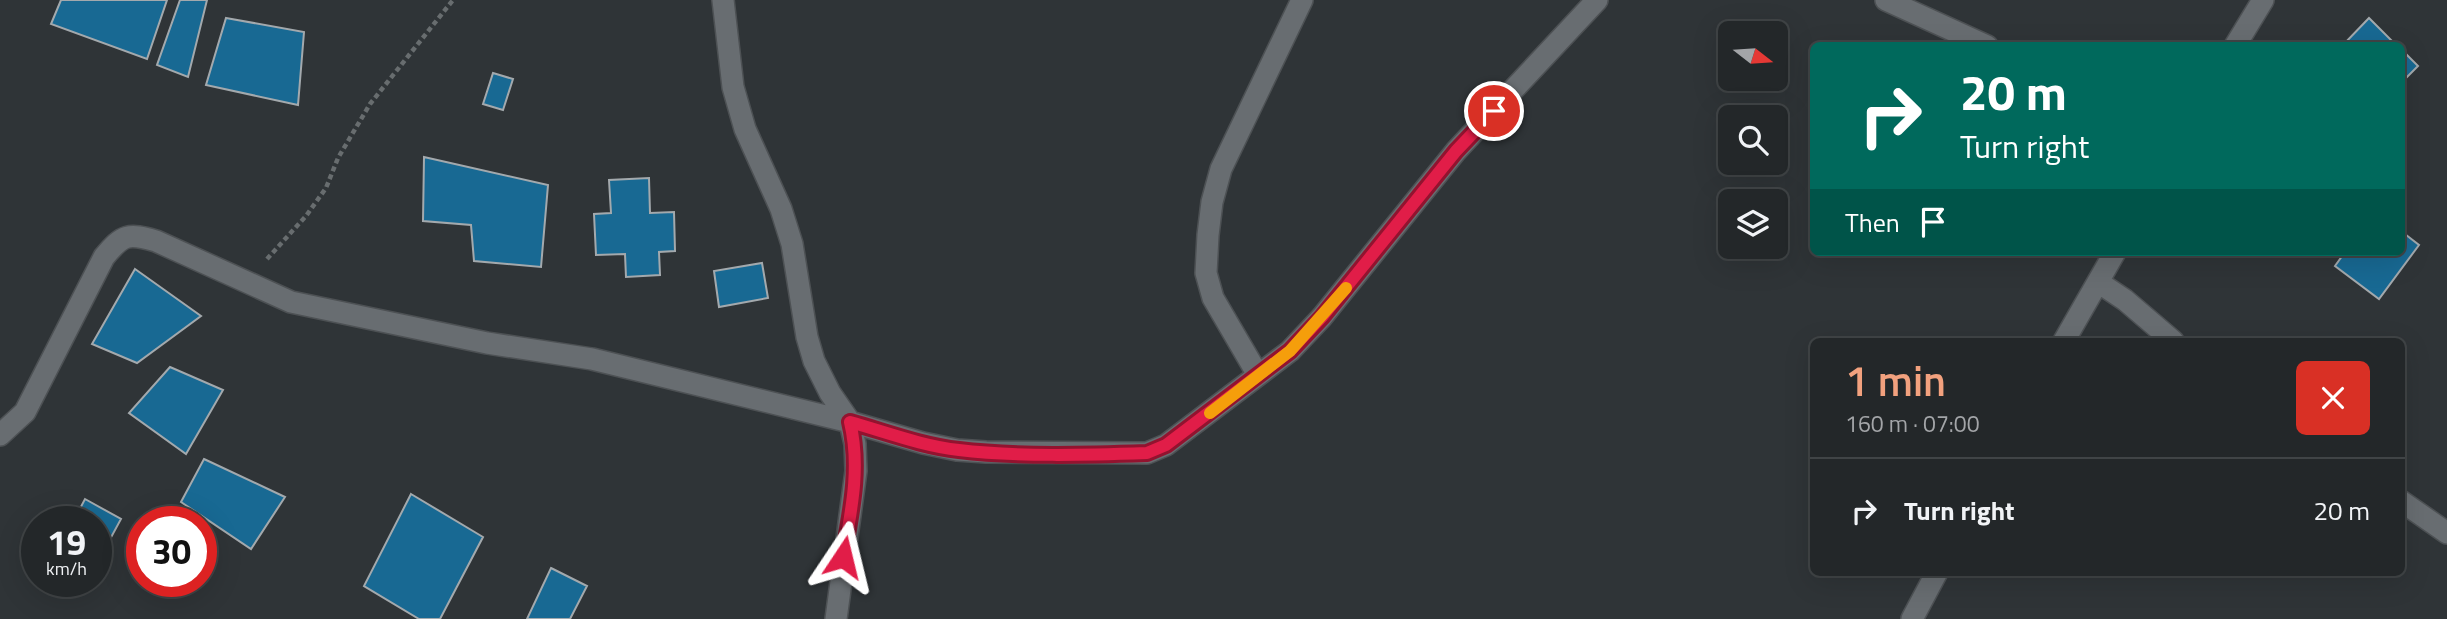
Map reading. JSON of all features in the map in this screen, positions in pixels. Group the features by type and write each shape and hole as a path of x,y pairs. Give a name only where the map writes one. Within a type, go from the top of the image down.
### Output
{"street":[{"path":"723,0 733,87 745,129 781,209 792,244 807,337 814,361 830,393 850,422 855,444 856,471 836,619"},
{"path":"1258,374 1213,298 1206,273 1208,235 1212,202 1221,169 1302,0"},
{"path":"0,435 25,412 104,257 119,239 136,235 156,241 291,302 487,343 592,359 850,422 923,443 957,450 1147,453 1166,445 1290,351 1322,317 1456,151 1597,0"},
{"path":"1886,0 1978,42"},
{"path":"2237,42 2263,0"},
{"path":"2066,338 2113,256"},
{"path":"2098,282 2125,300 2169,338"},
{"path":"2405,504 2447,533"},
{"path":"1912,619 1935,576"}],"path":[{"path":"247,282 306,216 326,188 338,158 370,104 453,0"}],"building":[{"path":"61,0 167,0 147,59 51,24"},
{"path":"180,0 207,0 188,77 157,65"},
{"path":"226,18 304,32 298,105 206,85"},
{"path":"2369,18 2393,42 2346,42"},
{"path":"2405,53 2418,66 2405,79"},
{"path":"493,73 513,79 503,110 483,104"},
{"path":"424,157 548,185 541,267 474,261 471,225 423,221"},
{"path":"649,178 650,213 674,212 675,251 659,252 660,275 626,277 625,254 596,255 594,214 611,213 609,180"},
{"path":"2405,234 2419,245 2379,299 2335,266 2342,256 2405,256"},
{"path":"762,263 768,298 719,307 714,271"},
{"path":"135,269 201,316 137,363 92,344"},
{"path":"170,367 223,390 186,454 129,413"},
{"path":"204,459 285,497 251,549 217,526 217,506 187,506 181,502"},
{"path":"411,494 483,537 440,619 419,619 364,586"},
{"path":"85,499 98,506 81,506"},
{"path":"112,514 121,519 112,536"},
{"path":"551,568 587,586 570,619 527,619"}],"slow traffic":[{"path":"1210,413 1290,351 1346,288"}],"route":[{"path":"843,557 856,471 855,444 850,422 923,443 986,453 1147,453 1166,445 1290,351 1322,317 1456,151 1494,111"}]}
